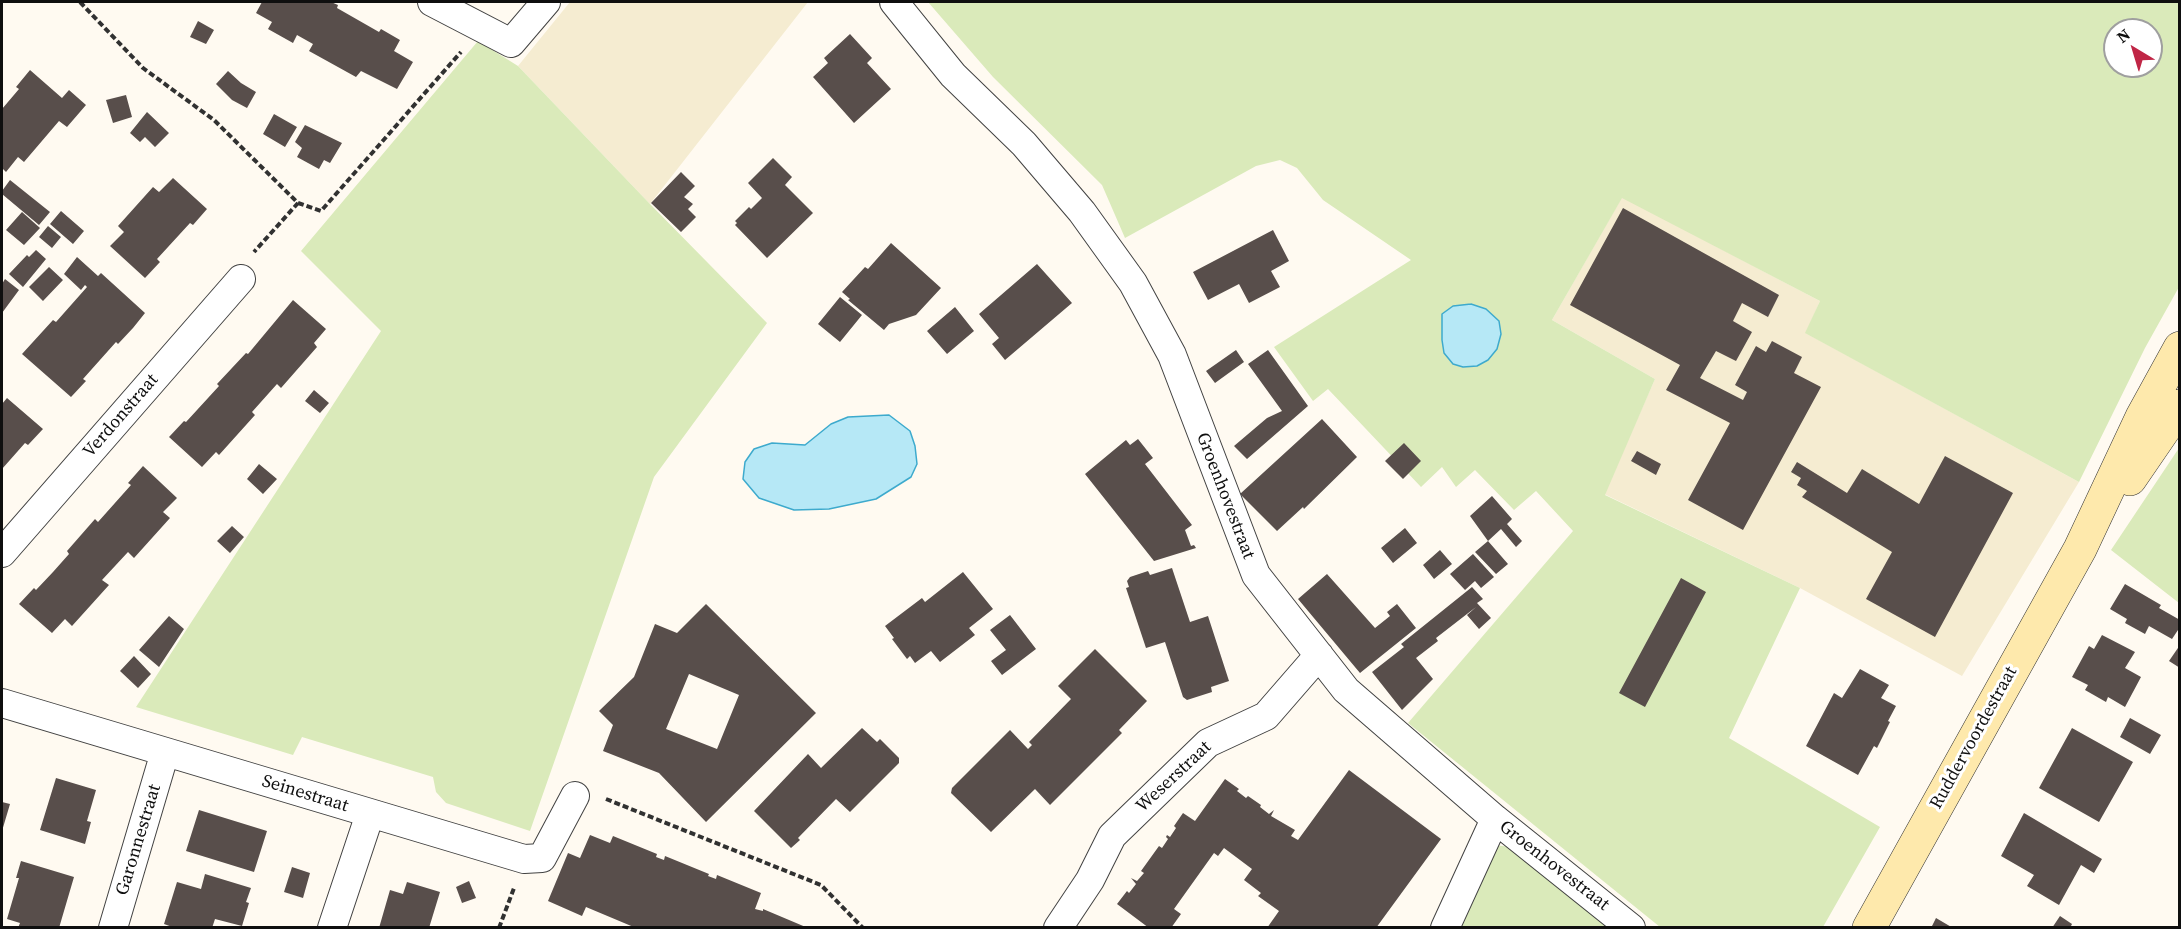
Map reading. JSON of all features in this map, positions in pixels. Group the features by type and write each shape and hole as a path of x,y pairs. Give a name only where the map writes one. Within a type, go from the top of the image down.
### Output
{"street":[{"path":"432,2 511,43 546,2"},
{"name":"Groenhovestraat","path":"894,2 953,75 1024,144 1082,212 1133,283 1172,355 1256,575 1346,690 1495,819 1631,927"},
{"name":"Verdonstraat","path":"2,553 241,279"},
{"name":"Ruddervoordestraat","path":"1869,927 2080,549 2142,417 2180,348"},
{"name":"Ruddervoordestraat","path":"2080,549 2180,406"},
{"name":"Weserstraat","path":"1058,927 1090,880 1112,836 1208,742 1266,717 1319,655"},
{"name":"Seinestraat","path":"2,703 524,859"},
{"name":"Garonnestraat","path":"113,927 165,752"},
{"path":"524,859 542,858 575,796"},
{"path":"332,927 370,814"},
{"path":"1445,927 1462,885 1495,819"}],"path":[{"path":"80,2 143,68 214,120 298,203 321,211 481,28"},
{"path":"241,279 245,262 298,203"},
{"path":"575,796 607,799 821,885 863,927"},
{"path":"499,927 524,859"}],"shaded area":[{"path":"570,2 808,2 650,204 518,66"},
{"path":"1622,197 1820,301 1806,333 2079,482 1962,676 1800,588 1604,494 1655,379 1552,320"}],"green space":[{"path":"928,2 2179,2 2179,287 2145,348 2079,482 1805,333 1820,301 1622,198 1552,320 1655,379 1605,495 1800,588 1729,738 1880,827 1823,927 1660,927 1408,723 1573,531 1536,491 1514,510 1475,470 1456,487 1442,467 1421,487 1328,389 1313,401 1274,347 1411,260 1323,200 1297,168 1280,160 1256,166 1125,238 1102,185 993,77"},
{"path":"478,41 518,66 767,323 654,477 530,831 446,803 436,792 433,777 302,737 293,755 136,707 381,331 301,251"},
{"path":"2179,448 2179,603 2111,550"},
{"path":"1494,845 1511,847 1614,928 1458,928"}],"water":[{"path":"1471,304 1486,309 1499,321 1501,334 1497,349 1488,360 1477,366 1463,367 1453,364 1444,353 1442,314 1453,306"},
{"path":"889,415 910,431 917,464 911,477 876,499 829,509 794,510 759,498 743,479 745,462 754,449 772,443 805,445 831,424 848,417"}],"building":[{"path":"262,2 331,2 338,5 337,8 379,32 381,29 400,40 394,51 413,62 397,89 361,71 356,77 309,51 313,44 297,35 293,43 268,29 272,22 256,13"},
{"path":"198,21 214,30 206,44 190,37"},
{"path":"850,34 872,58 867,63 891,89 854,123 813,77 828,63 824,58"},
{"path":"30,70 62,98 69,90 86,105 67,127 59,121 24,162 18,157 6,172 2,168 2,109 19,89 16,87"},
{"path":"228,71 241,83 256,92 247,108 232,100 216,84"},
{"path":"126,95 132,117 113,123 106,100"},
{"path":"147,112 169,133 155,147 145,137 140,142 130,133"},
{"path":"274,114 297,127 285,147 263,134"},
{"path":"305,125 342,143 330,163 324,160 319,169 297,157 302,148 295,142"},
{"path":"773,158 792,177 785,185 813,213 767,258 735,225 737,223 735,221 762,198 748,183"},
{"path":"681,172 695,186 684,197 693,204 688,209 696,217 681,232 651,203"},
{"path":"173,178 207,209 193,225 190,223 157,259 160,262 145,278 110,246 124,232 118,226 153,187 159,192"},
{"path":"10,180 50,212 39,225 2,194"},
{"path":"1623,208 1779,295 1768,317 1742,303 1733,321 1752,332 1736,361 1716,351 1700,378 1743,400 1747,392 1735,385 1756,346 1766,352 1772,341 1802,357 1794,373 1821,387 1743,530 1688,500 1730,423 1666,390 1680,365 1570,305"},
{"path":"61,211 84,231 73,244 50,224"},
{"path":"22,212 40,228 24,245 6,230"},
{"path":"48,226 61,237 52,248 39,237"},
{"path":"1273,230 1289,261 1271,271 1280,287 1249,303 1239,284 1208,300 1193,272"},
{"path":"891,243 941,288 916,315 889,324 884,330 848,300 850,299 842,292 865,267 868,269"},
{"path":"36,250 46,259 23,287 9,274 27,255 29,257"},
{"path":"77,257 98,276 101,273 145,313 83,379 86,381 71,397 22,354 53,320 56,322 87,287 85,285 81,290 64,274"},
{"path":"1037,264 1072,303 1005,360 992,344 999,338 979,314"},
{"path":"49,267 63,280 43,301 29,287"},
{"path":"5,279 19,290 2,313 2,284"},
{"path":"840,297 862,315 840,342 818,324"},
{"path":"293,300 326,329 314,343 317,347 281,388 277,384 252,412 255,415 219,455 216,452 202,467 169,437 219,386 217,384 246,353 248,354"},
{"path":"955,307 974,331 947,354 927,331"},
{"path":"1236,350 1244,362 1215,383 1206,371"},
{"path":"1268,350 1308,406 1247,459 1234,446 1267,418 1282,411 1248,364"},
{"path":"314,390 329,403 320,413 305,401"},
{"path":"7,398 43,429 28,445 25,443 2,469 2,404"},
{"path":"1322,419 1357,457 1304,509 1303,507 1277,531 1240,494"},
{"path":"1138,439 1153,458 1145,464 1192,525 1185,530 1191,546 1194,545 1196,548 1154,561 1085,474 1126,440 1130,445"},
{"path":"1404,443 1421,461 1403,479 1385,461"},
{"path":"1637,451 1661,464 1656,475 1631,461"},
{"path":"1945,456 2013,493 1935,637 1866,599 1892,552 1802,497 1807,491 1797,485 1801,478 1791,472 1797,462 1847,493 1862,469 1919,504"},
{"path":"259,464 277,479 263,494 247,479"},
{"path":"143,466 177,498 163,512 170,518 134,558 128,552 102,580 109,585 72,626 65,619 52,633 19,604 53,572 69,554 67,551 95,519 98,522 131,485 128,483"},
{"path":"1492,496 1512,519 1507,524 1522,541 1516,547 1501,529 1488,541 1470,516"},
{"path":"232,526 244,537 230,553 217,541"},
{"path":"1405,528 1417,543 1393,563 1381,548"},
{"path":"1488,541 1508,564 1496,574 1475,552"},
{"path":"1440,550 1452,564 1434,579 1423,565"},
{"path":"1473,554 1494,577 1481,588 1475,581 1465,590 1450,574"},
{"path":"1172,568 1190,622 1208,616 1229,681 1211,687 1212,692 1187,700 1183,697 1165,642 1146,648 1126,588 1129,587 1127,581 1130,577 1148,571 1150,575"},
{"path":"963,572 993,609 969,628 975,635 940,662 931,651 915,663 910,656 907,659 885,626 922,598 925,602"},
{"path":"1327,574 1375,628 1390,616 1387,612 1397,604 1416,628 1360,673 1298,599"},
{"path":"1681,578 1706,592 1645,707 1619,693"},
{"path":"2125,584 2161,605 2159,608 2180,620 2180,627 2172,639 2149,626 2145,634 2125,623 2127,619 2110,609"},
{"path":"1472,587 1483,599 1477,603 1491,618 1479,629 1467,615 1476,607 1436,638 1438,641 1416,658 1433,679 1402,710 1372,672 1404,647 1401,644"},
{"path":"706,604 816,713 706,822 659,773 603,751 613,725 599,711 634,677 655,624 677,633","holes":["689,674 739,695 717,749 666,729"]},
{"path":"1010,615 1036,649 1002,675 991,661 1006,650 990,630"},
{"path":"169,616 184,629 159,667 139,650"},
{"path":"2102,635 2135,652 2125,668 2141,677 2125,707 2108,697 2106,702 2085,690 2088,685 2072,677 2089,646 2094,649"},
{"path":"2180,645 2180,668 2169,661"},
{"path":"1095,649 1147,701 1119,730 1122,733 1050,805 1035,789 991,832 951,793 952,788 1010,730 1028,749 1032,745 1029,742 1071,699 1058,686"},
{"path":"134,656 151,674 138,688 120,671"},
{"path":"1860,669 1889,685 1881,698 1896,706 1877,748 1874,746 1858,775 1806,746 1834,693 1842,698"},
{"path":"2130,718 2161,735 2150,754 2120,737"},
{"path":"862,728 877,742 880,739 899,758 899,763 850,812 836,799 791,848 754,811 808,754 821,768"},
{"path":"2072,728 2133,762 2099,822 2039,788"},
{"path":"1349,770 1441,839 1376,928 1267,928 1279,911 1258,896 1261,893 1244,880 1252,869 1224,848 1218,856 1214,853 1174,909 1181,914 1171,928 1149,928 1117,904 1136,884 1131,878 1137,881 1144,873 1141,871 1159,846 1162,848 1168,839 1167,835 1170,837 1183,813 1195,821 1225,779 1239,789 1237,791 1246,798 1248,796 1261,805 1260,807 1269,814 1274,810 1271,816 1295,830 1291,836 1298,840"},
{"path":"56,778 96,790 87,821 91,822 85,844 40,830"},
{"path":"2,802 10,804 2,831"},
{"path":"199,810 267,831 254,872 186,851"},
{"path":"2024,813 2102,859 2094,873 2081,865 2059,905 2027,886 2034,875 2001,856"},
{"path":"590,835 610,843 613,836 657,854 656,857 664,860 665,856 709,874 708,876 716,879 717,875 761,893 755,909 763,911 763,909 808,928 636,928 586,907 582,916 548,901 568,853 580,858"},
{"path":"21,861 74,877 59,928 18,928 20,923 7,919 19,878 16,878"},
{"path":"292,867 310,873 303,898 284,892"},
{"path":"205,874 251,888 242,926 215,919 212,928 175,928 164,924 177,882 201,889"},
{"path":"469,881 476,898 462,903 456,887"},
{"path":"407,882 440,892 429,928 379,928 390,890 403,894"},
{"path":"2060,916 2072,924 2070,928 2052,928"},
{"path":"1936,918 1953,928 1931,928"}]}
